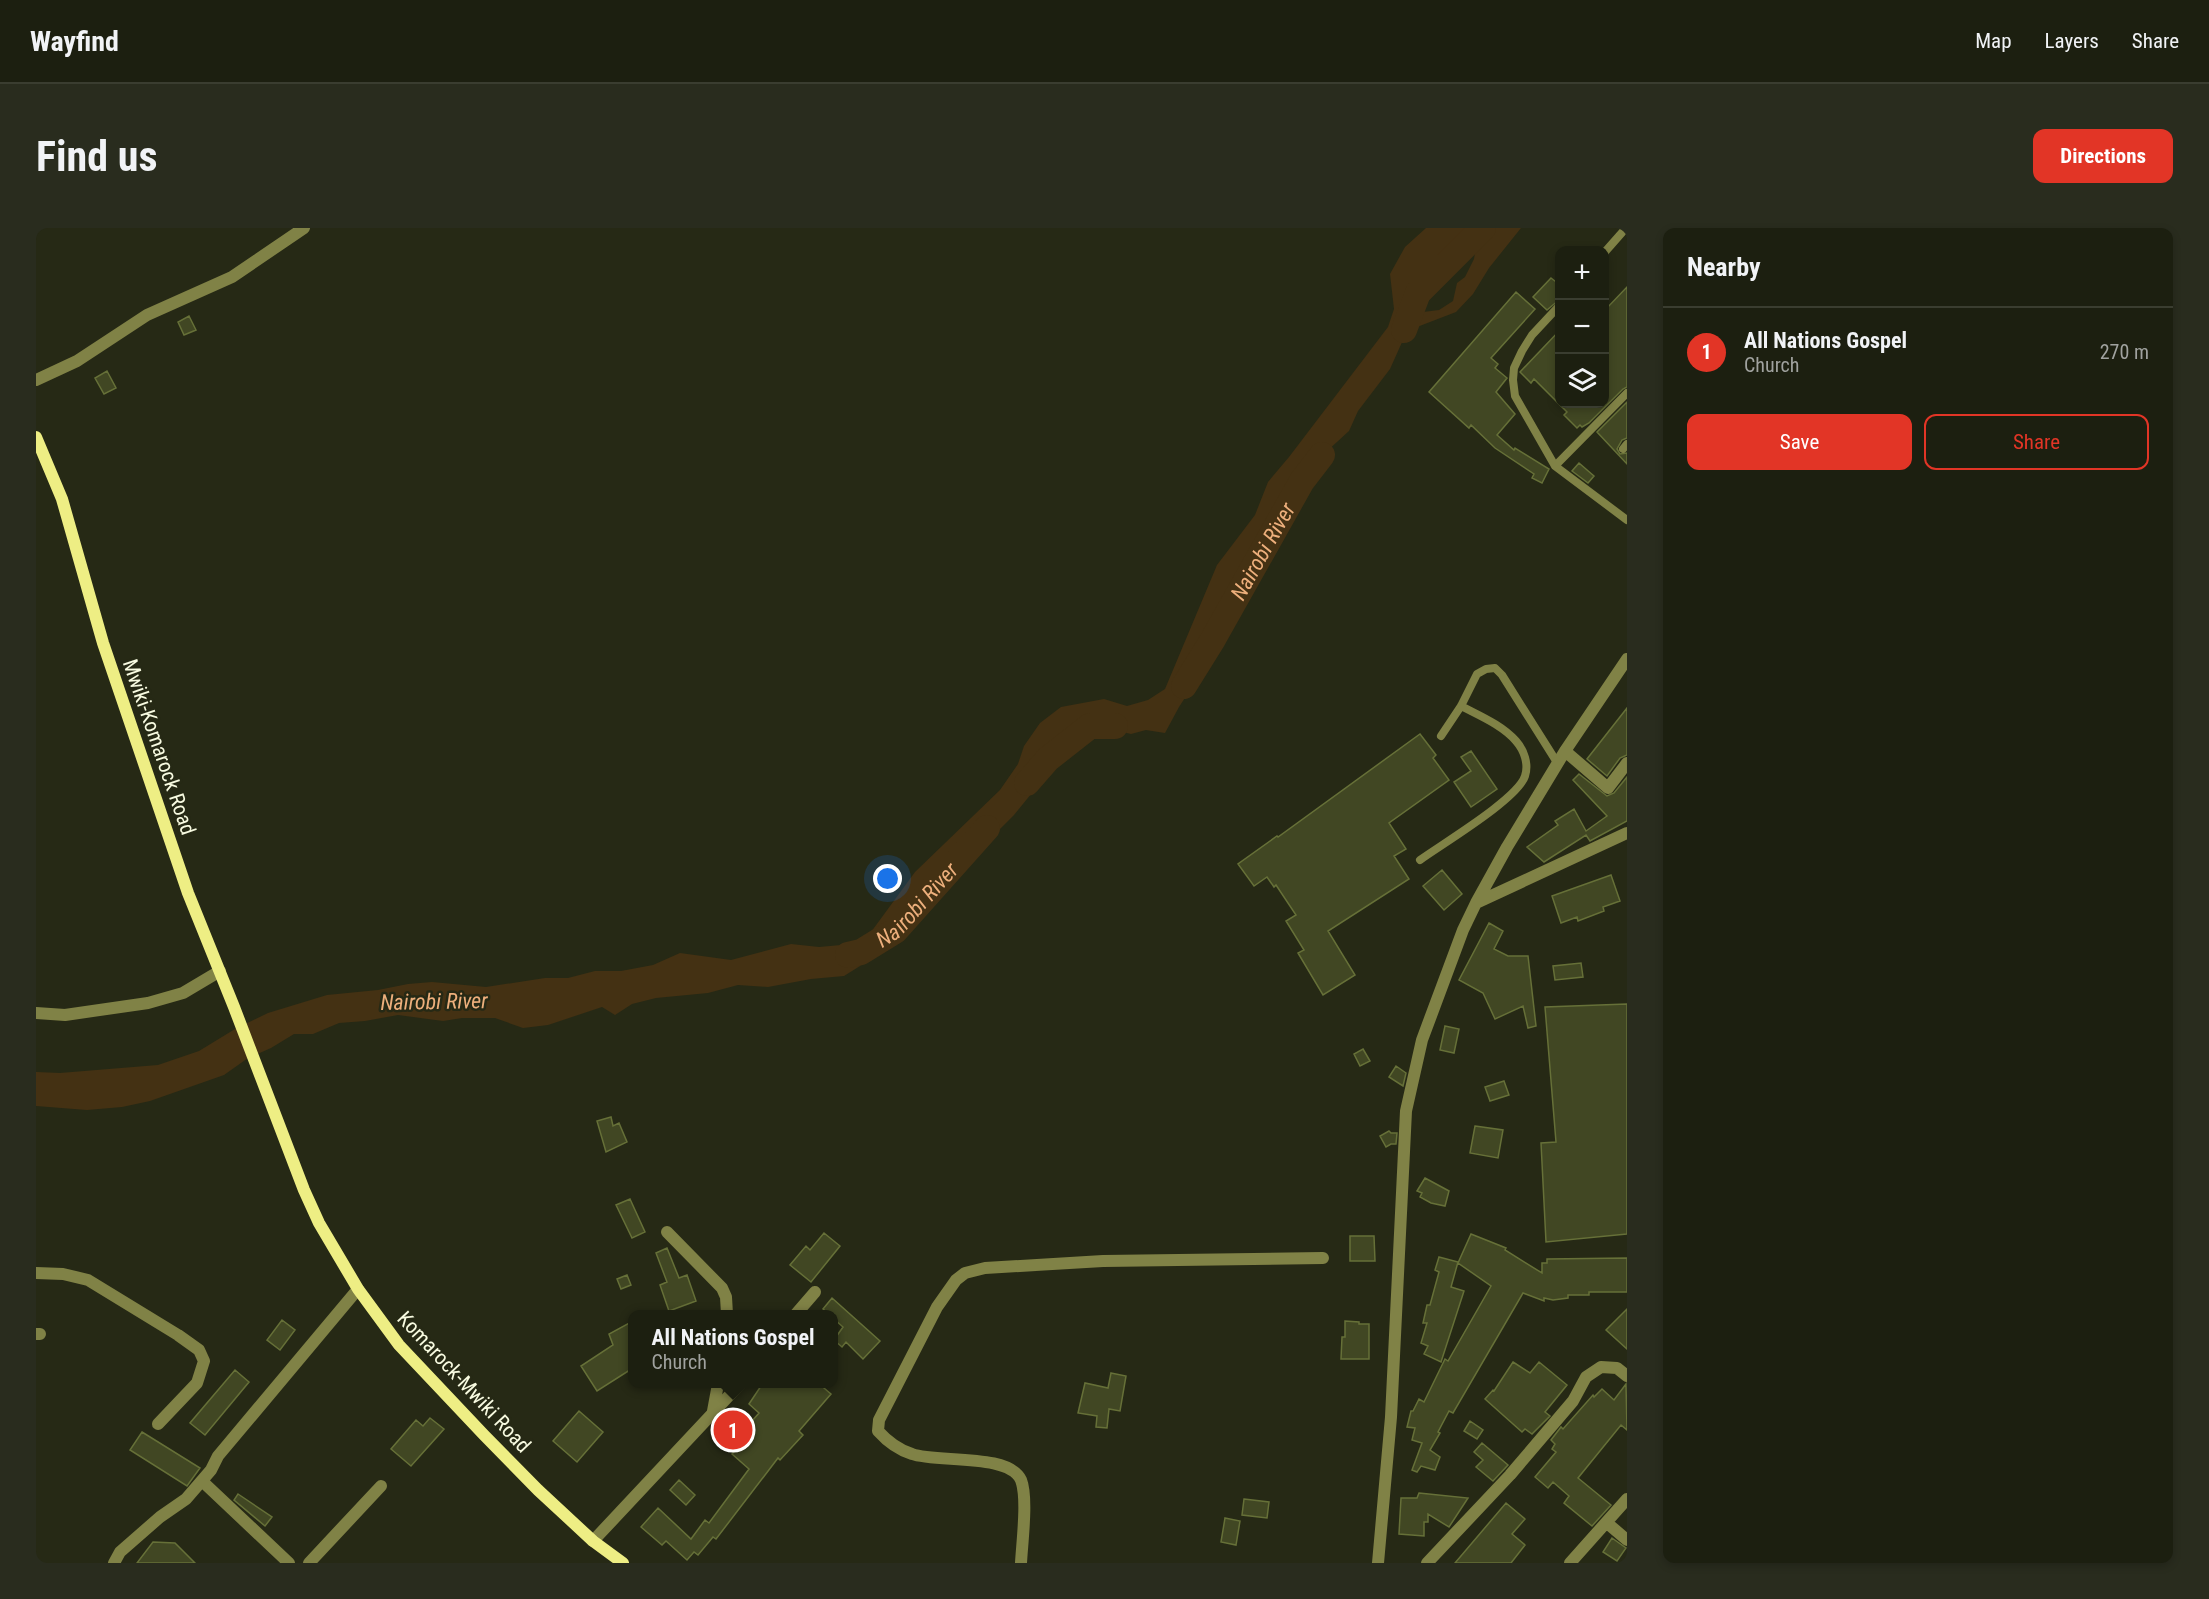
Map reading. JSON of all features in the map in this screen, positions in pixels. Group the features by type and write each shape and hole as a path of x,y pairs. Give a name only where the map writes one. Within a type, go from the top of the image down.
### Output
{"main road":[{"name":"Mwiki-Komarock Road","path":"36,438 62,499 103,643 188,893 256,1067"},
{"name":"Komarock-Mwiki Road","path":"256,1067 319,1223 358,1289 399,1345 491,1443 593,1541 623,1563"}],"street":[{"path":"36,381 76,361 147,315 232,277 304,228"},
{"path":"1378,1563 1391,1417 1406,1111 1422,1040 1463,930 1476,903 1565,752 1627,659"},
{"path":"1565,752 1608,788 1627,763"},
{"path":"1476,903 1627,833"},
{"path":"36,1013 65,1015 148,1003 183,993 220,971"},
{"path":"667,1232 722,1288 726,1297 727,1310"},
{"path":"1021,1563 1024,1498 1021,1480 1016,1472 1002,1466 957,1458 937,1459 911,1454 886,1439 878,1431 879,1420 884,1409 937,1307 956,1280 965,1273 985,1268 1103,1261 1323,1258"},
{"path":"36,1273 63,1274 87,1280 199,1350 204,1361 197,1383 158,1424"},
{"path":"114,1563 120,1552 160,1517 186,1499 211,1470 218,1456 358,1289"},
{"path":"799,1310 815,1292"},
{"path":"1427,1563 1510,1475 1573,1401 1586,1377 1601,1367 1617,1368 1627,1376"},
{"path":"713,1412 717,1388"},
{"path":"593,1541 735,1388"},
{"path":"202,1481 289,1563"},
{"path":"309,1563 381,1486"},
{"path":"1570,1563 1627,1499"},
{"path":"1607,1523 1627,1540"}],"lane":[{"path":"1609,248 1626,228"},
{"path":"1555,310 1532,335 1514,368 1515,396 1555,466 1627,520"},
{"path":"1555,466 1627,393"},
{"path":"1441,736 1461,706 1477,674 1485,669 1495,668 1502,675 1558,764"},
{"path":"1420,860 1515,791 1525,776 1526,756 1517,742 1502,728 1461,706"}],"water":[{"path":"1426,228 1521,228 1489,268 1473,294 1456,312 1417,327 1403,340 1390,369 1358,411 1349,431 1326,452 1309,475 1291,492 1278,512 1259,553 1239,573 1228,602 1207,644 1194,684 1165,733 1146,730 1131,734 1106,728 1065,735 1050,756 1036,788 1014,815 991,838 963,855 945,874 910,899 896,923 860,966 844,976 768,987 738,985 708,993 656,998 632,1004 615,1015 602,1007 548,1025 523,1028 495,1018 462,1018 443,1021 398,1015 339,1023 313,1034 294,1034 248,1058 224,1075 150,1101 122,1107 87,1110 36,1106 36,1072 60,1073 158,1065 199,1051 235,1029 268,1013 327,995 432,982 486,987 545,978 568,978 595,971 621,971 653,965 680,953 731,960 791,944 819,947 863,943 915,872 1000,790 1018,764 1024,746 1040,723 1061,707 1104,699 1127,706 1148,700 1165,689 1217,565 1255,515 1268,482 1388,327 1394,309 1390,274 1405,247","holes":["1465,235 1477,241 1474,259 1465,277 1457,283 1453,301 1439,310 1423,312 1413,294 1438,259"]}],"building":[{"path":"1551,278 1555,281 1555,303 1547,310 1533,297"},
{"path":"1627,287 1627,387 1609,403 1609,354 1609,306"},
{"path":"1516,292 1535,309 1491,358 1498,364 1495,368 1507,378 1496,392 1515,414 1497,435 1514,450 1515,448 1549,469 1542,483 1532,478 1534,474 1495,448 1471,425 1469,428 1429,392"},
{"path":"189,316 196,330 184,335 178,322"},
{"path":"1555,335 1555,400 1534,379 1531,383 1520,372"},
{"path":"107,371 116,388 104,394 95,378"},
{"path":"1627,402 1627,438 1622,440 1617,449 1620,454 1627,453 1627,464 1597,432"},
{"path":"1563,408 1604,408 1589,423 1577,428 1564,415 1567,412"},
{"path":"1579,463 1594,476 1588,483 1572,471"},
{"path":"1627,708 1627,755 1620,758 1607,776 1587,759"},
{"path":"1420,734 1436,755 1433,758 1449,780 1389,823 1406,849 1394,856 1409,879 1328,931 1355,975 1323,995 1298,953 1304,950 1286,921 1296,915 1276,885 1274,887 1267,877 1254,886 1238,864"},
{"path":"1471,751 1497,789 1471,807 1454,782 1471,771 1461,757"},
{"path":"1579,774 1607,796 1614,793 1627,777 1627,821 1590,841 1586,835 1544,862 1527,847 1558,825 1555,821 1574,809 1586,831 1607,816 1573,780"},
{"path":"1442,870 1462,894 1444,910 1423,886"},
{"path":"1611,875 1620,901 1603,907 1604,911 1578,921 1577,917 1561,923 1552,896"},
{"path":"1489,923 1503,931 1494,949 1508,956 1528,956 1536,1026 1528,1028 1523,1006 1495,1019 1483,993 1459,980"},
{"path":"1581,963 1583,977 1555,980 1553,966"},
{"path":"1627,1004 1627,1234 1546,1242 1541,1143 1556,1142 1545,1007"},
{"path":"1445,1026 1459,1029 1454,1053 1440,1050"},
{"path":"1363,1049 1370,1061 1360,1066 1354,1054"},
{"path":"1396,1066 1406,1073 1403,1086 1389,1077"},
{"path":"1504,1081 1509,1095 1490,1101 1485,1087"},
{"path":"611,1117 613,1126 619,1123 627,1142 606,1152 597,1121"},
{"path":"1475,1126 1503,1130 1498,1158 1470,1153"},
{"path":"1389,1131 1397,1133 1396,1144 1386,1147 1380,1136"},
{"path":"1425,1178 1449,1191 1445,1206 1431,1203 1420,1197 1422,1193 1417,1191"},
{"path":"630,1199 645,1232 632,1238 616,1205"},
{"path":"824,1233 840,1246 811,1282 790,1265 806,1246 810,1250"},
{"path":"1471,1234 1506,1248 1505,1250 1542,1273 1542,1263 1547,1263 1547,1259 1627,1258 1627,1292 1589,1292 1589,1295 1568,1295 1568,1298 1553,1300 1544,1298 1544,1301 1523,1293 1453,1413 1449,1411 1438,1432 1440,1433 1430,1450 1440,1457 1435,1470 1421,1466 1417,1472 1412,1470 1422,1443 1412,1440 1415,1428 1407,1427 1411,1411 1419,1399 1424,1402 1445,1359 1448,1361 1491,1286 1458,1263"},
{"path":"1350,1236 1374,1236 1375,1261 1350,1261"},
{"path":"667,1248 679,1278 687,1275 696,1301 669,1310 660,1285 667,1282 656,1253"},
{"path":"1439,1257 1458,1262 1451,1287 1464,1291 1441,1362 1424,1354 1428,1346 1421,1343 1427,1323 1423,1323 1427,1305 1430,1305 1439,1272 1435,1270"},
{"path":"627,1275 631,1285 621,1289 617,1279"},
{"path":"832,1298 880,1341 863,1359 846,1342 842,1347 838,1344 838,1334 843,1327 838,1323 838,1310 823,1309"},
{"path":"1627,1309 1627,1349 1606,1330"},
{"path":"282,1320 295,1330 280,1350 267,1340"},
{"path":"1345,1321 1369,1324 1369,1359 1341,1359"},
{"path":"628,1324 628,1371 597,1391 581,1366 613,1345 609,1334"},
{"path":"1513,1362 1530,1373 1539,1362 1567,1385 1545,1412 1550,1416 1532,1434 1525,1429 1522,1432 1485,1399 1494,1391"},
{"path":"235,1370 249,1382 205,1435 190,1423"},
{"path":"1111,1373 1126,1376 1120,1411 1109,1409 1107,1428 1096,1427 1097,1416 1078,1413 1085,1383 1108,1388"},
{"path":"1626,1384 1627,1430 1621,1425 1578,1478 1611,1505 1592,1526 1564,1503 1569,1496 1553,1482 1548,1488 1535,1477 1556,1452 1552,1449 1555,1444 1551,1440 1561,1427 1563,1429 1593,1395 1594,1397 1602,1389 1614,1400"},
{"path":"760,1388 824,1388 831,1394 799,1431 803,1435 780,1460 778,1458 716,1539 713,1537 698,1555 694,1552 687,1560 666,1541 662,1545 641,1527 658,1508 691,1539 705,1520 709,1523 749,1469 732,1454 736,1450 731,1445 759,1413 749,1404"},
{"path":"579,1411 603,1432 577,1462 553,1441"},
{"path":"430,1418 444,1429 411,1466 391,1449 416,1420 423,1426"},
{"path":"1470,1421 1483,1430 1477,1439 1464,1431"},
{"path":"142,1432 200,1468 187,1486 130,1450"},
{"path":"1482,1443 1508,1465 1493,1481 1476,1467 1483,1460 1474,1452"},
{"path":"679,1480 695,1495 686,1505 670,1490"},
{"path":"1419,1493 1468,1498 1449,1527 1428,1514 1428,1522 1424,1522 1424,1536 1399,1534 1401,1498 1417,1498"},
{"path":"238,1494 272,1517 265,1526 234,1500"},
{"path":"1244,1499 1269,1502 1267,1518 1242,1515"},
{"path":"1506,1503 1525,1519 1512,1534 1525,1545 1511,1563 1455,1563"},
{"path":"1225,1518 1240,1521 1236,1545 1221,1542"},
{"path":"1612,1538 1626,1548 1617,1561 1603,1552"},
{"path":"153,1542 175,1543 195,1563 137,1563"}],"waterway":[{"name":"Nairobi River","path":"1404,330 1418,293 1483,228"},
{"name":"Nairobi River","path":"1184,686 1212,641 1302,481 1322,455"},
{"name":"Nairobi River","path":"1027,783 1048,759 1090,726 1115,726"},
{"name":"Nairobi River","path":"848,955 861,952 895,931 987,828"}],"place":[{"name":"All Nations Gospel","path":"733,1430"}]}
